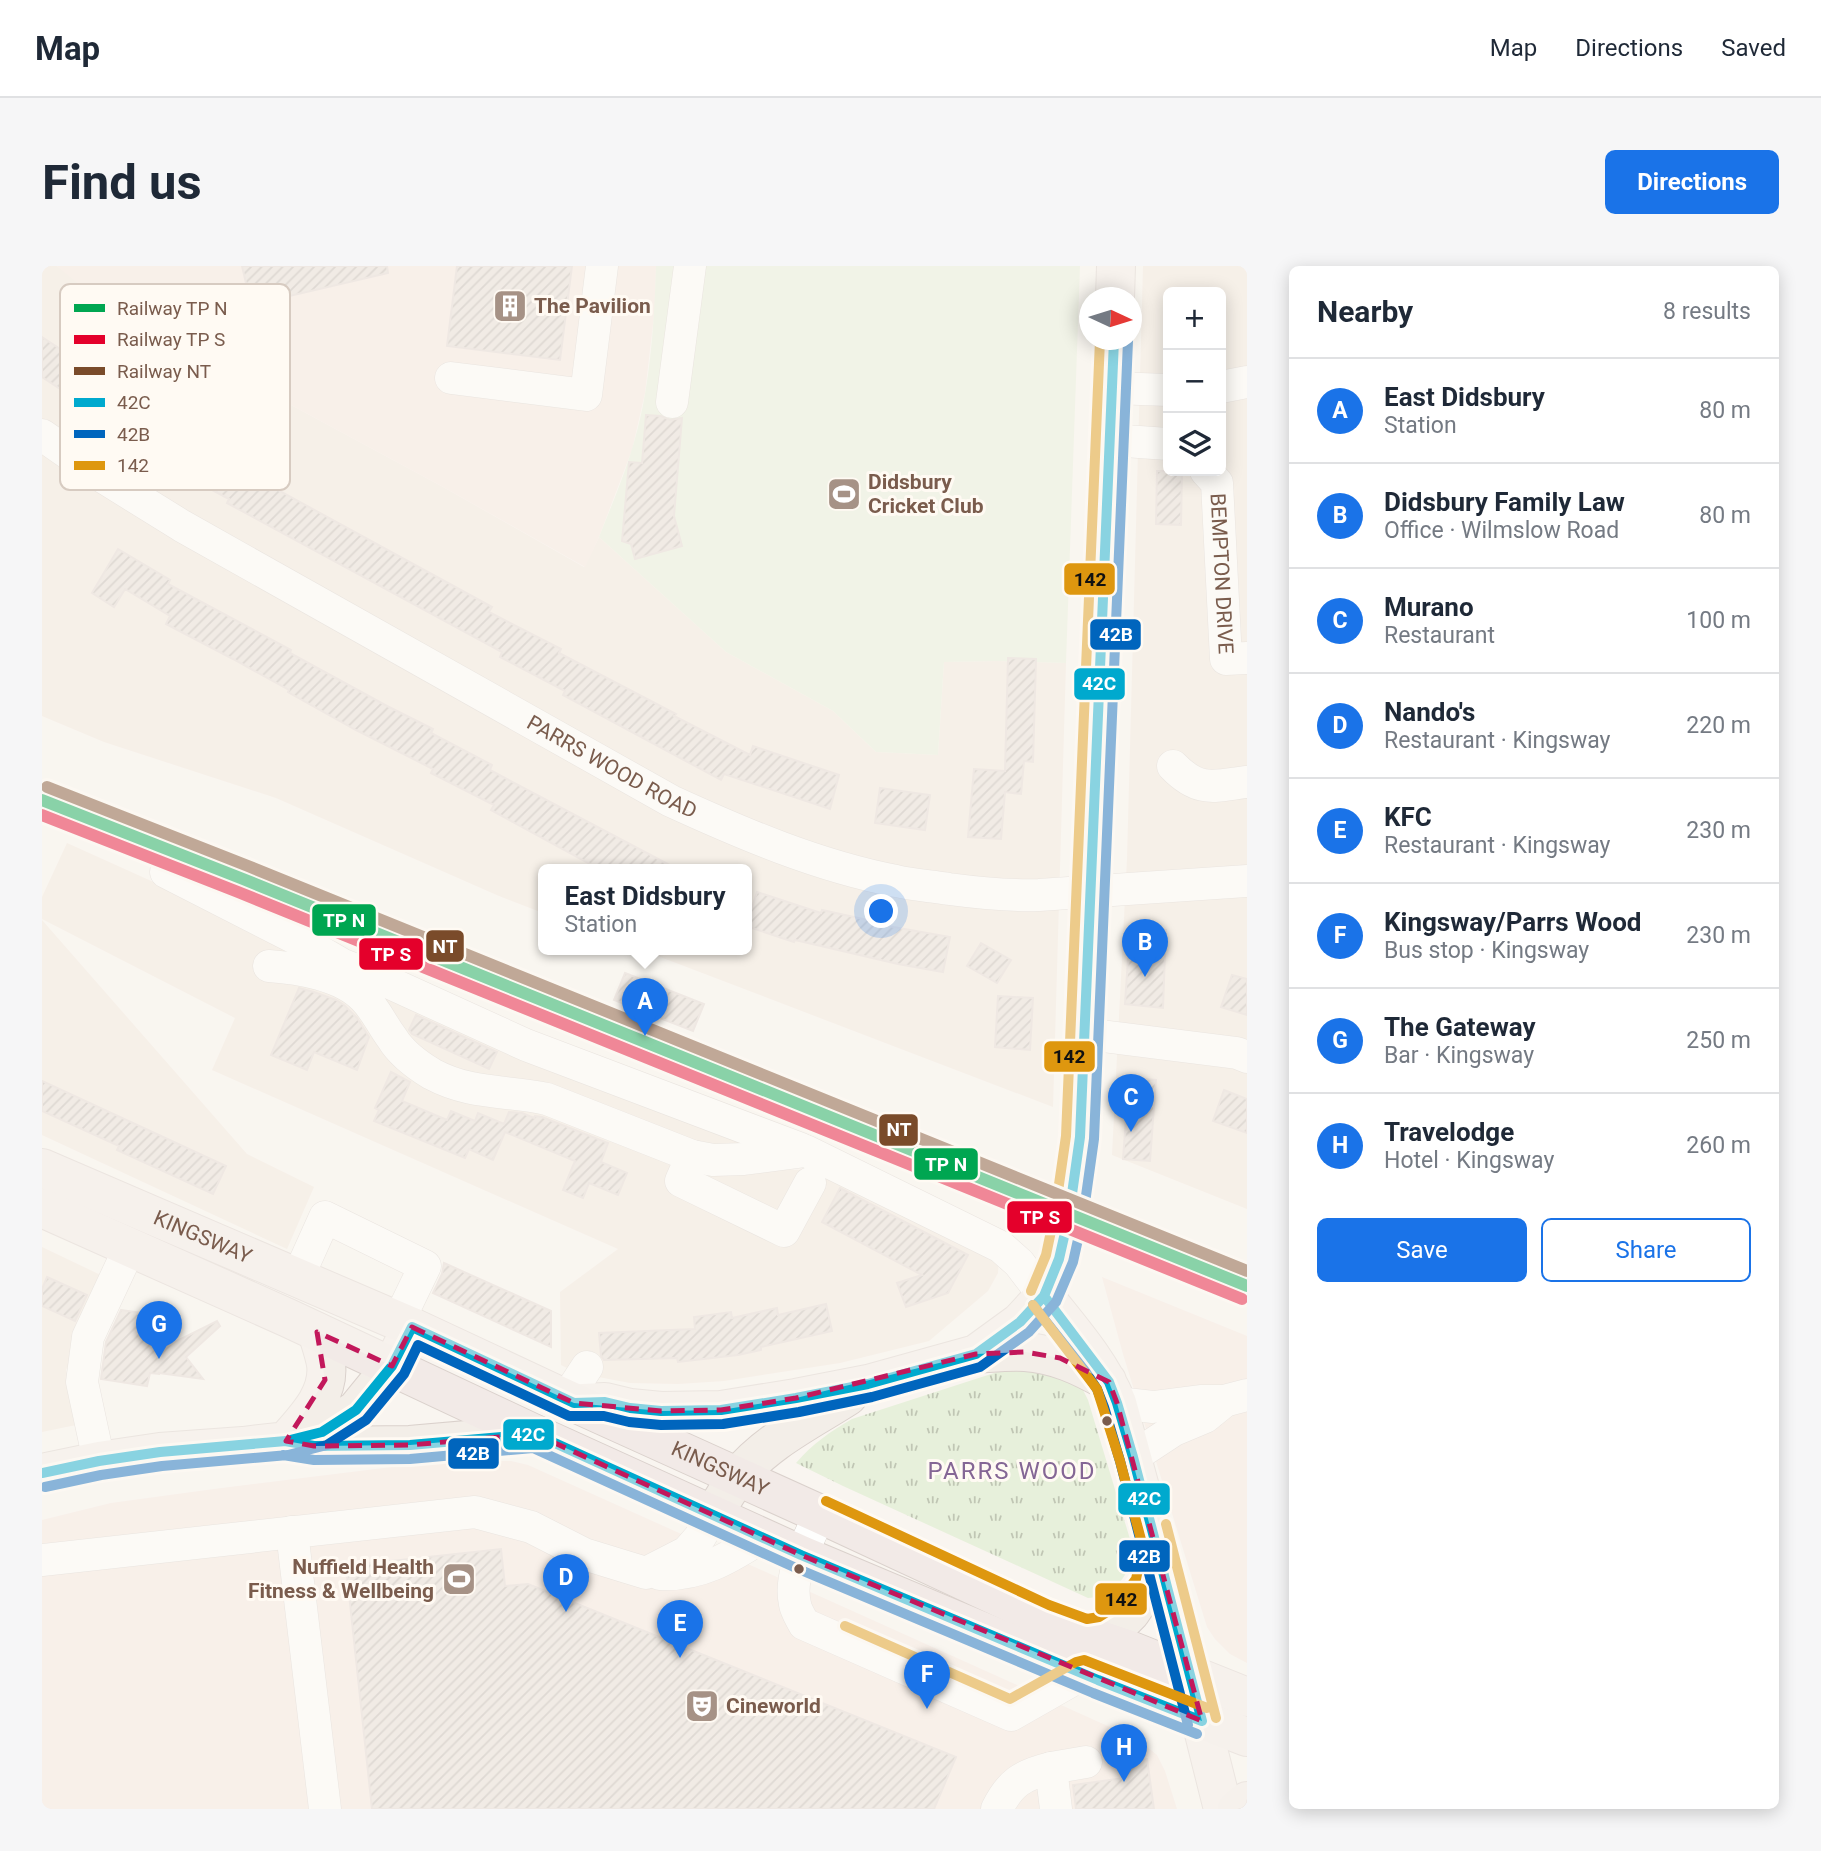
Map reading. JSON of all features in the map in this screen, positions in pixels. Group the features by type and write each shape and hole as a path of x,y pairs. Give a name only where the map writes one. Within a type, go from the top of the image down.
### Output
{"highway":[{"name":"KINGSWAY","path":"42,1168 405,1324 1044,1618 1247,1697"},
{"name":"KINGSWAY","path":"42,1208 393,1366 801,1555 1083,1674 1247,1737"},
{"path":"1237,1809 1247,1801"}],"main road":[{"path":"1115,287 1116,266"},
{"path":"976,1354 1020,1322 1044,1296 1059,1259 1069,1215 1080,1138 1114,350"},
{"path":"1044,1296 1096,1363 1113,1392 1157,1547 1223,1809"},
{"path":"42,1473 160,1452 286,1441 322,1432 356,1410 393,1366 405,1324"},
{"path":"286,1441 321,1395 326,1365 317,1332"},
{"path":"570,1401 605,1402 660,1411 721,1410 868,1384 976,1354 1025,1352 1060,1358 1083,1368 1113,1392"},
{"path":"713,1515 737,1478 759,1456 782,1438 868,1384"},
{"path":"286,1441 314,1446 410,1445 535,1434"},
{"path":"1086,1634 1104,1630 1131,1612 1149,1585 1157,1547"}],"street":[{"path":"451,378 586,395 602,266"},
{"path":"672,402 690,266"},
{"path":"1226,386 1247,382"},
{"path":"1112,388 1163,390"},
{"name":"PARRS WOOD ROAD","path":"42,436 60,448"},
{"path":"1110,440 1163,444"},
{"name":"BEMPTON DRIVE","path":"1211,476 1217,483 1226,659 1247,658"},
{"name":"PARRS WOOD ROAD","path":"124,490 182,526 671,801 736,831 837,867 897,882 1019,895 1247,881"},
{"path":"1173,766 1199,786 1247,782"},
{"path":"166,872 343,965 390,982 526,1045 806,1151 1001,1247 1019,1264 1044,1296"},
{"path":"269,966 307,970 352,989 364,998 399,1048 418,1065 457,1084 547,1099 692,1156 713,1160 744,1159 806,1151"},
{"path":"1086,1034 1247,1057"},
{"path":"692,1156 681,1181 784,1231 810,1183"},
{"path":"298,1277 325,1217 425,1266 405,1324"},
{"path":"99,1461 82,1382 88,1337 130,1247"},
{"path":"570,1401 587,1367"},
{"path":"1113,1392 1153,1407 1236,1398"},
{"path":"1133,1457 1174,1430 1205,1417 1236,1398"},
{"path":"42,1560 475,1512 531,1527 584,1554 646,1573 673,1575 702,1569 726,1560 762,1537"},
{"path":"820,1514 801,1555 793,1590 795,1606 804,1624 1011,1715 1083,1674"},
{"path":"646,1573 687,1552 713,1515"},
{"path":"292,1532 325,1809"},
{"path":"997,1809 1006,1792 1027,1776 1086,1762"},
{"path":"1051,1769 1056,1809"}],"highlighted area":[{"path":"412,1327 574,1403 661,1411 721,1410 796,1398 976,1354 1025,1352 1060,1358 1109,1382 1117,1403 1202,1721 801,1555 535,1434 410,1445 314,1446 286,1441 325,1380 317,1332 392,1366"}],"shaded area":[{"path":"42,266 57,266 82,284 60,284 60,490 290,490 290,404 584,567 599,537 726,652 833,711 876,752 938,755 944,662 1066,663 1053,1107 655,955 752,955 752,864 538,864 538,911 276,798 104,742 42,716"},
{"path":"57,266 656,266 655,307 645,393 632,450 585,567 290,404 290,284 79,284"},
{"path":"1143,266 1247,266 1247,1209 1112,1155 1127,859"},
{"path":"67,843 758,1147 749,1169 811,1170 999,1254 998,1273 988,1291 929,1341 840,1363 724,1381 678,1384 630,1383 577,1373 561,1365 560,1292 618,1249 212,1070 235,1018 42,919 42,897"},
{"path":"42,920 247,1154 314,1187 287,1249 42,1135"},
{"path":"42,1247 109,1279 66,1370 76,1425 42,1432"},
{"path":"1102,1277 1247,1336 1247,1663 1230,1654 1207,1627"},
{"path":"511,1461 528,1465 1121,1732 1157,1755 1177,1809 42,1809 42,1520 111,1503 214,1489 416,1464"}],"green space":[{"name":"Didsbury Cricket Club","path":"656,266 1080,266 1066,663 944,662 938,755 876,752 833,711 726,652 599,537 637,430 647,383"},
{"path":"1028,1362 1081,1386 1088,1400 1133,1549 1129,1567 1120,1582 1097,1597 1088,1598 796,1463 822,1438 852,1419"}],"building":[{"path":"242,266 387,266 388,273 290,296 290,284 246,284"},
{"name":"The Pavilion","path":"457,266 572,266 560,360 447,346"},
{"path":"42,337 60,349 60,389 42,377"},
{"path":"646,415 670,420 682,418 674,516 682,546 635,559 631,544 622,541 629,462 642,463"},
{"path":"1157,471 1163,471 1163,476 1182,476 1181,525 1156,524"},
{"path":"212,490 278,490 492,607 489,612 561,649 559,653 750,755 753,746 839,775 830,809 724,774 721,780 563,695 565,691 500,657 502,652 227,503 229,499"},
{"path":"118,549 170,580 168,584 433,729 431,733 492,765 490,770 668,864 590,864 491,810 494,805 431,773 433,769 356,730 288,692 289,690 166,624 170,616 125,589 114,607 92,593"},
{"path":"1008,658 1036,659 1033,762 1024,761 1021,794 1005,792 1001,839 968,837 974,769 1005,771"},
{"path":"880,788 930,795 925,830 875,823"},
{"path":"757,892 821,913 822,910 872,921 871,923 950,937 943,972 795,940 794,942 752,928 752,907"},
{"path":"1130,928 1166,930 1166,948 1149,949 1165,954 1163,1008 1125,1004"},
{"path":"981,943 1011,960 997,983 967,966"},
{"path":"625,973 704,1004 693,1031 614,1000"},
{"path":"1232,975 1247,979 1247,1015 1221,1007"},
{"path":"299,988 336,1000 357,1018 369,1037 357,1070 314,1052 307,1070 271,1055"},
{"path":"998,996 1033,998 1030,1050 995,1047"},
{"path":"416,1015 497,1052 489,1069 412,1034 409,1030"},
{"path":"391,1072 410,1082 402,1101 447,1120 451,1111 475,1121 478,1113 504,1124 509,1112 522,1113 534,1118 542,1117 608,1143 601,1162 627,1173 618,1195 589,1183 583,1198 563,1190 575,1161 505,1132 493,1160 469,1149 465,1158 374,1121 379,1110 375,1108"},
{"path":"1129,1078 1156,1080 1150,1161 1123,1159"},
{"path":"42,1081 226,1166 213,1194 117,1150 119,1146 42,1111"},
{"path":"1224,1090 1247,1099 1247,1133 1213,1121"},
{"path":"840,1188 968,1255 948,1293 906,1307 897,1283 922,1275 822,1222"},
{"path":"444,1263 551,1311 551,1347 433,1293"},
{"path":"47,1277 87,1295 75,1321 42,1306 42,1289"},
{"path":"826,1304 832,1331 761,1347 761,1350 678,1362 677,1358 604,1360 601,1356 599,1333 695,1329 694,1317 731,1312 732,1318 777,1308 778,1315"},
{"path":"121,1310 157,1315 156,1321 167,1323 163,1348 217,1321 220,1326 186,1357 203,1379 150,1373 147,1386 101,1379 106,1342"},
{"path":"501,1549 505,1586 528,1584 956,1757 934,1809 372,1809 346,1566"},
{"path":"1147,1759 1154,1809 1076,1809 1073,1785 1124,1778 1122,1762"}],"transit line":[{"name":"142","path":"1031,1291 1046,1255 1066,1136 1100,350"},
{"name":"42C","path":"42,1473 160,1452 286,1441 322,1432 356,1410 392,1366 412,1327 574,1403 605,1402 661,1411 721,1410 868,1384 976,1354 1020,1322 1044,1296 1059,1259 1069,1215 1080,1137 1114,350"},
{"name":"42B","path":"45,1487 162,1466 288,1455 327,1445 366,1420 404,1374 418,1345 569,1416 604,1416 661,1425 723,1424 872,1397 980,1367 1029,1332 1056,1302 1073,1262 1083,1217 1094,1139 1128,350"},
{"path":"42,800 1247,1286"},
{"path":"42,815 1242,1299"},
{"name":"42C","path":"1044,1296 1109,1382 1117,1403 1202,1721"},
{"name":"42B","path":"1033,1305 1085,1371 1097,1389 1104,1407 1188,1725"},
{"name":"142","path":"826,1501 1049,1605 1087,1619 1099,1617 1115,1607 1136,1579 1143,1547 1120,1461 1097,1389 1033,1305"},
{"name":"42C","path":"285,1441 314,1446 410,1445 535,1434 801,1555 1202,1721"},
{"name":"42B","path":"283,1455 314,1460 410,1459 533,1448 796,1568 1197,1734"},
{"name":"142","path":"1166,1524 1216,1718"},
{"name":"142","path":"845,1626 1010,1699 1084,1660 1207,1708"}],"rail line":[{"name":"NT","path":"47,787 1247,1271"}],"place":[{"name":"The Pavilion","path":"510,306"},
{"name":"Didsbury Cricket Club","path":"844,494"},
{"name":"Didsbury Family Law","path":"1145,977"},
{"name":"East Didsbury","path":"645,1036"},
{"name":"Murano","path":"1131,1132"},
{"name":"The Gateway","path":"159,1359"},
{"name":"Nuffield Health Fitness & Wellbeing","path":"459,1579"},
{"name":"Nando's","path":"566,1612"},
{"name":"KFC","path":"680,1658"},
{"name":"Cineworld","path":"702,1706"},
{"name":"Kingsway/Parrs Wood","path":"927,1709"},
{"name":"Travelodge","path":"1124,1782"}],"district":[{"name":"PARRS WOOD","path":"1012,1471"}]}
